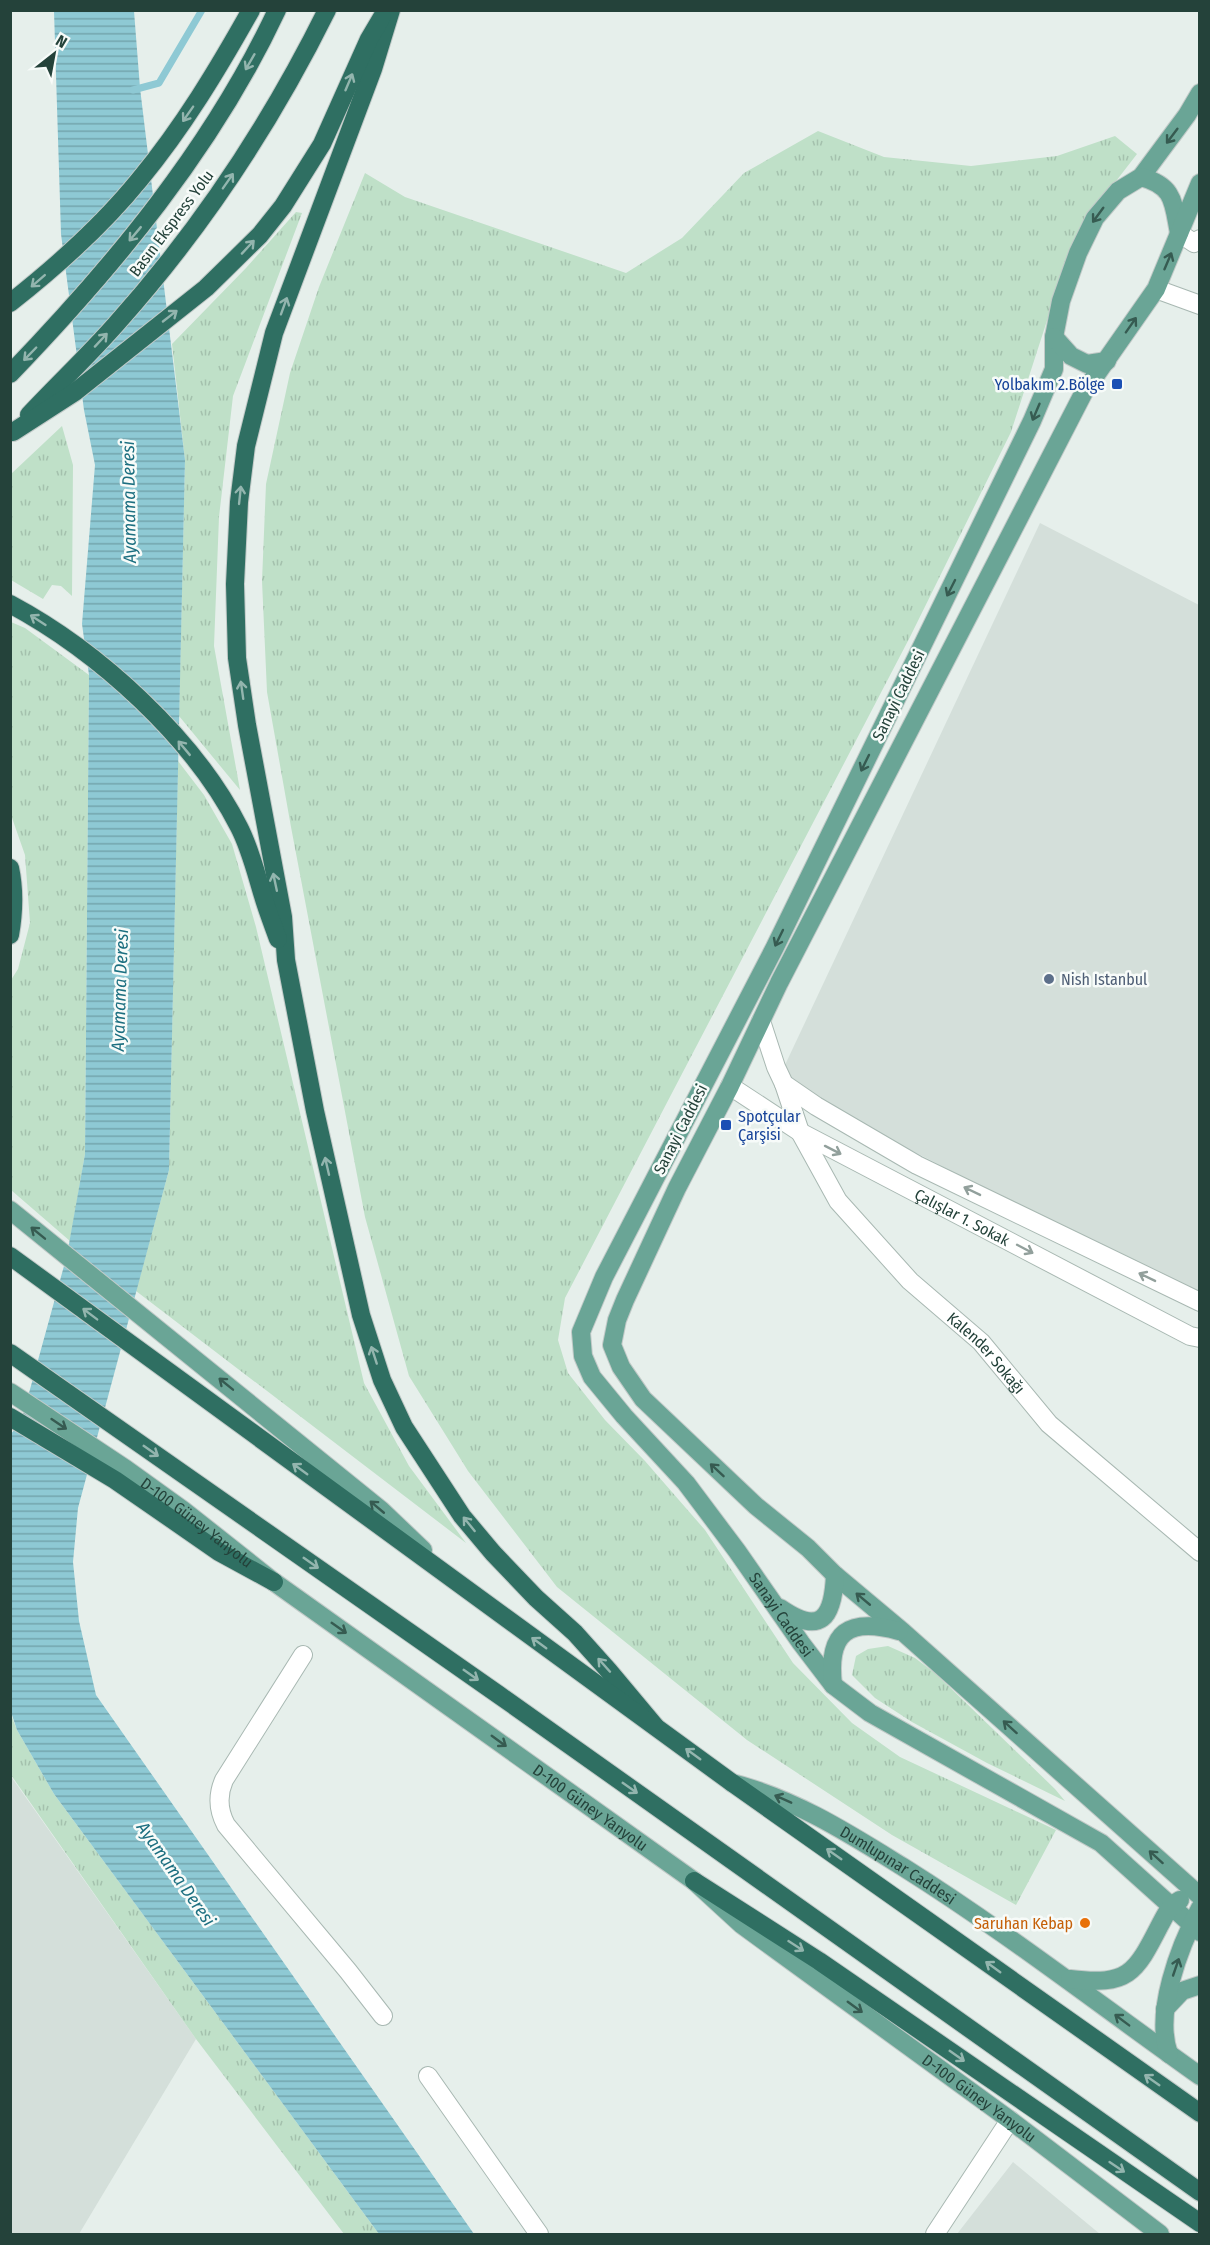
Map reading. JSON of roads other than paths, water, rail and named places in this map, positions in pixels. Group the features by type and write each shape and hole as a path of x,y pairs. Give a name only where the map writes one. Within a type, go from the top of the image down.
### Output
{"highway":[{"path":"10,303 65,258 124,198 171,138 216,73 251,10"},
{"name":"Basın Ekspress Yolu","path":"10,374 49,334 141,228 171,188 236,87 277,10"},
{"name":"Basın Ekspress Yolu","path":"68,388 117,323 182,245 227,181 279,102 327,10"},
{"path":"12,433 68,388 206,288 260,235 305,173 334,120 369,39 389,10"},
{"path":"389,10 373,69 274,333 246,446 239,502 236,584 237,658 247,725 283,917 286,960 315,1111 361,1315 382,1380 427,1464 462,1516 493,1554 575,1634 655,1726"},
{"path":"10,604 74,643 106,669 168,729 220,794 240,828 286,960"},
{"path":"10,868 14,884 14,916 10,935"},
{"path":"10,1256 730,1782 1200,2113"},
{"path":"10,1353 500,1695 1200,2192"},
{"path":"10,1417 115,1480 219,1552 274,1582"},
{"path":"694,1881 819,1961 1200,2223"}],"main road":[{"name":"Sanayi Caddesi","path":"1197,1922 1170,1905 1101,1843 879,1719 833,1685 686,1483 624,1416 592,1377 583,1356 581,1332 604,1277 775,947 1003,485 1054,369 1054,337 1060,301 1078,253 1095,218 1118,191 1141,177 1188,115 1200,93"},
{"path":"1141,177 1158,181 1171,195 1179,233"},
{"name":"Sanayi Caddesi","path":"1200,183 1156,289 1084,392 761,1021 677,1188 625,1300 617,1320 612,1345 621,1367 643,1399 756,1506 808,1548 835,1575 903,1632 1200,1898"},
{"path":"1054,337 1071,356 1087,364 1107,361"},
{"path":"1003,485 1030,498"},
{"path":"10,1210 381,1510 465,1590"},
{"name":"D-100 Güney Yanyolu","path":"10,1392 126,1469 183,1510 274,1582 694,1881 742,1925 1010,2120 1160,2235"},
{"path":"776,1605 803,1621 810,1623 821,1619 834,1600 835,1575"},
{"path":"833,1685 830,1663 836,1643 847,1630 874,1626 903,1632"},
{"name":"Dumlupınar Caddesi","path":"730,1782 764,1791 793,1804 865,1843 962,1905 1200,2076"},
{"path":"1068,1979 1094,1982 1122,1978 1134,1969 1146,1952 1170,1905 1184,1898 1200,1898"},
{"path":"1169,2054 1163,2040 1164,2010 1197,1922"},
{"path":"1164,2010 1182,1991 1200,1985"}],"street":[{"path":"1179,233 1194,243 1200,239"},
{"path":"1156,289 1200,305"},
{"name":"Kalender Sokağı","path":"761,1021 800,1132 838,1201 910,1281 981,1342 1049,1424 1200,1552"},
{"path":"784,1084 816,1106 917,1165 1200,1302"},
{"name":"Çalışlar 1. Sokak","path":"730,1086 800,1132 1190,1336 1200,1338"},
{"path":"303,1655 224,1780 220,1789 219,1807 226,1825 383,2016"},
{"path":"428,2076 539,2235"},
{"path":"936,2235 1010,2120"}],"water":[{"name":"Ayamama Deresi","path":"54,11 134,11 140,88 185,460 169,1170 78,1508 73,1562 79,1621 96,1695 474,2234 379,2234 54,1794 17,1730 11,1712 10,1435 21,1422 67,1255 85,1154 89,675 82,624 95,465 84,410 61,234"}],"waterway":[{"path":"133,90 159,83 202,10"}],"place":[{"name":"Yolbakım 2.Bölge","path":"1117,384"},
{"name":"Nish Istanbul","path":"1049,979"},
{"name":"Spotçular Çarşisi","path":"726,1125"},
{"name":"Saruhan Kebap","path":"1085,1923"}]}
